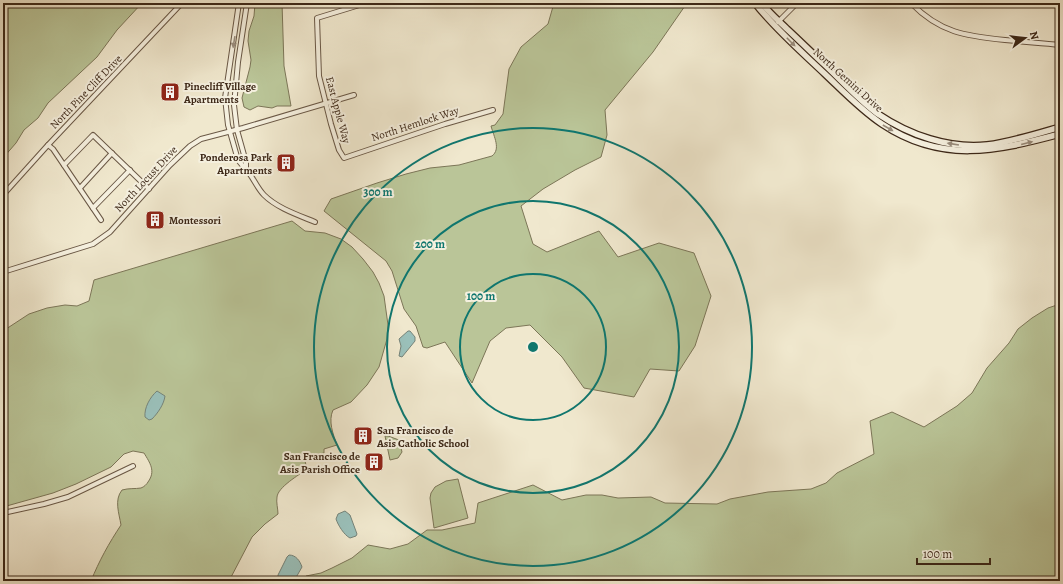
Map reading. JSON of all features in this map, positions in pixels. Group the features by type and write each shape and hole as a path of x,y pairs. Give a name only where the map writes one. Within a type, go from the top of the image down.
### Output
{"street":[{"name":"North Pine Cliff Drive","path":"3,195 182,3"},
{"path":"239,3 225,98 228,125 238,160 265,196 290,211 314,222"},
{"path":"246,169 246,162 237,130 234,105 238,62 247,3"},
{"name":"East Apple Way","path":"344,158 339,150 325,103 320,76 317,18 366,3"},
{"name":"North Gemini Drive","path":"755,3 864,110 883,125 907,138 930,147 956,151 1003,148 1060,134"},
{"name":"North Gemini Drive","path":"762,3 777,24 861,100 879,114 907,130 924,137 961,145 984,145 1000,143 1060,127"},
{"path":"777,24 797,3"},
{"path":"911,3 932,21 954,32 972,37 1060,45"},
{"path":"231,61 238,62"},
{"name":"North Locust Drive","path":"3,272 93,244 110,232 170,165 190,146 201,139 237,130 354,95"},
{"name":"North Hemlock Way","path":"344,158 445,124 493,110"},
{"path":"64,165 93,135 149,188"},
{"path":"48,145 53,149 102,220"},
{"path":"80,188 112,153"},
{"path":"93,208 130,170"},
{"path":"3,513 68,497 133,466"}],"green space":[{"path":"3,3 142,3 117,30 97,57 48,103 38,118 24,130 16,143 3,158"},
{"path":"255,3 282,3 284,66 291,106 277,106 272,108 258,106 250,110 244,107 242,98 251,60 248,41 249,31 254,16"},
{"path":"554,3 687,3 653,52 605,110 607,135 601,157 543,189 521,206 533,244 547,252 599,231 618,257 659,243 694,253 711,296 695,346 679,371 650,369 634,397 584,388 562,357 530,325 506,328 490,341 472,383 445,342 427,348 423,347 416,326 404,309 392,271 386,261 324,211 331,199 377,183 430,168 459,165 492,156 495,153 496,146 491,126 495,125 503,114 509,69 521,47 548,24"},
{"path":"292,221 305,231 325,233 341,239 352,247 373,272 384,296 388,325 387,339 379,367 367,385 351,402 333,410 331,423 337,445 324,449 324,453 304,457 307,469 289,482 278,493 278,514 252,537 229,581 91,581 104,552 121,525 118,498 122,490 141,488 148,483 152,474 151,467 144,453 133,451 124,454 111,467 76,484 53,493 3,507 3,331 29,314 47,308 65,305 77,306 89,301 94,280"},
{"path":"1060,304 1060,581 303,581 306,576 321,573 352,558 368,545 390,549 408,544 427,530 442,530 475,523 478,503 533,485 562,500 586,495 602,495 618,498 651,497 665,503 717,504 730,499 768,492 811,489 826,483 837,473 874,454 870,421 892,412 924,427 957,406 972,393 987,368 1009,343 1018,329 1048,308"},
{"path":"385,436 399,440 402,452 398,458 390,460"},
{"path":"458,479 468,518 434,528 430,498 431,493 435,487 446,481"}],"water":[{"path":"410,331 415,337 415,341 402,357 399,356 401,346 399,339"},
{"path":"157,391 165,396 158,411 152,419 149,420 145,417 145,410 150,399"},
{"path":"345,511 350,515 357,534 356,536 350,538 342,530 336,519 338,514"},
{"path":"289,555 294,556 302,567 294,581 279,581 278,575"}],"place":[{"name":"Pinecliff Village Apartments","path":"170,92"},
{"name":"Ponderosa Park Apartments","path":"286,163"},
{"name":"Montessori","path":"155,220"},
{"name":"San Francisco de Asis Catholic School","path":"363,436"},
{"name":"San Francisco de Asis Parish Office","path":"374,462"}]}
